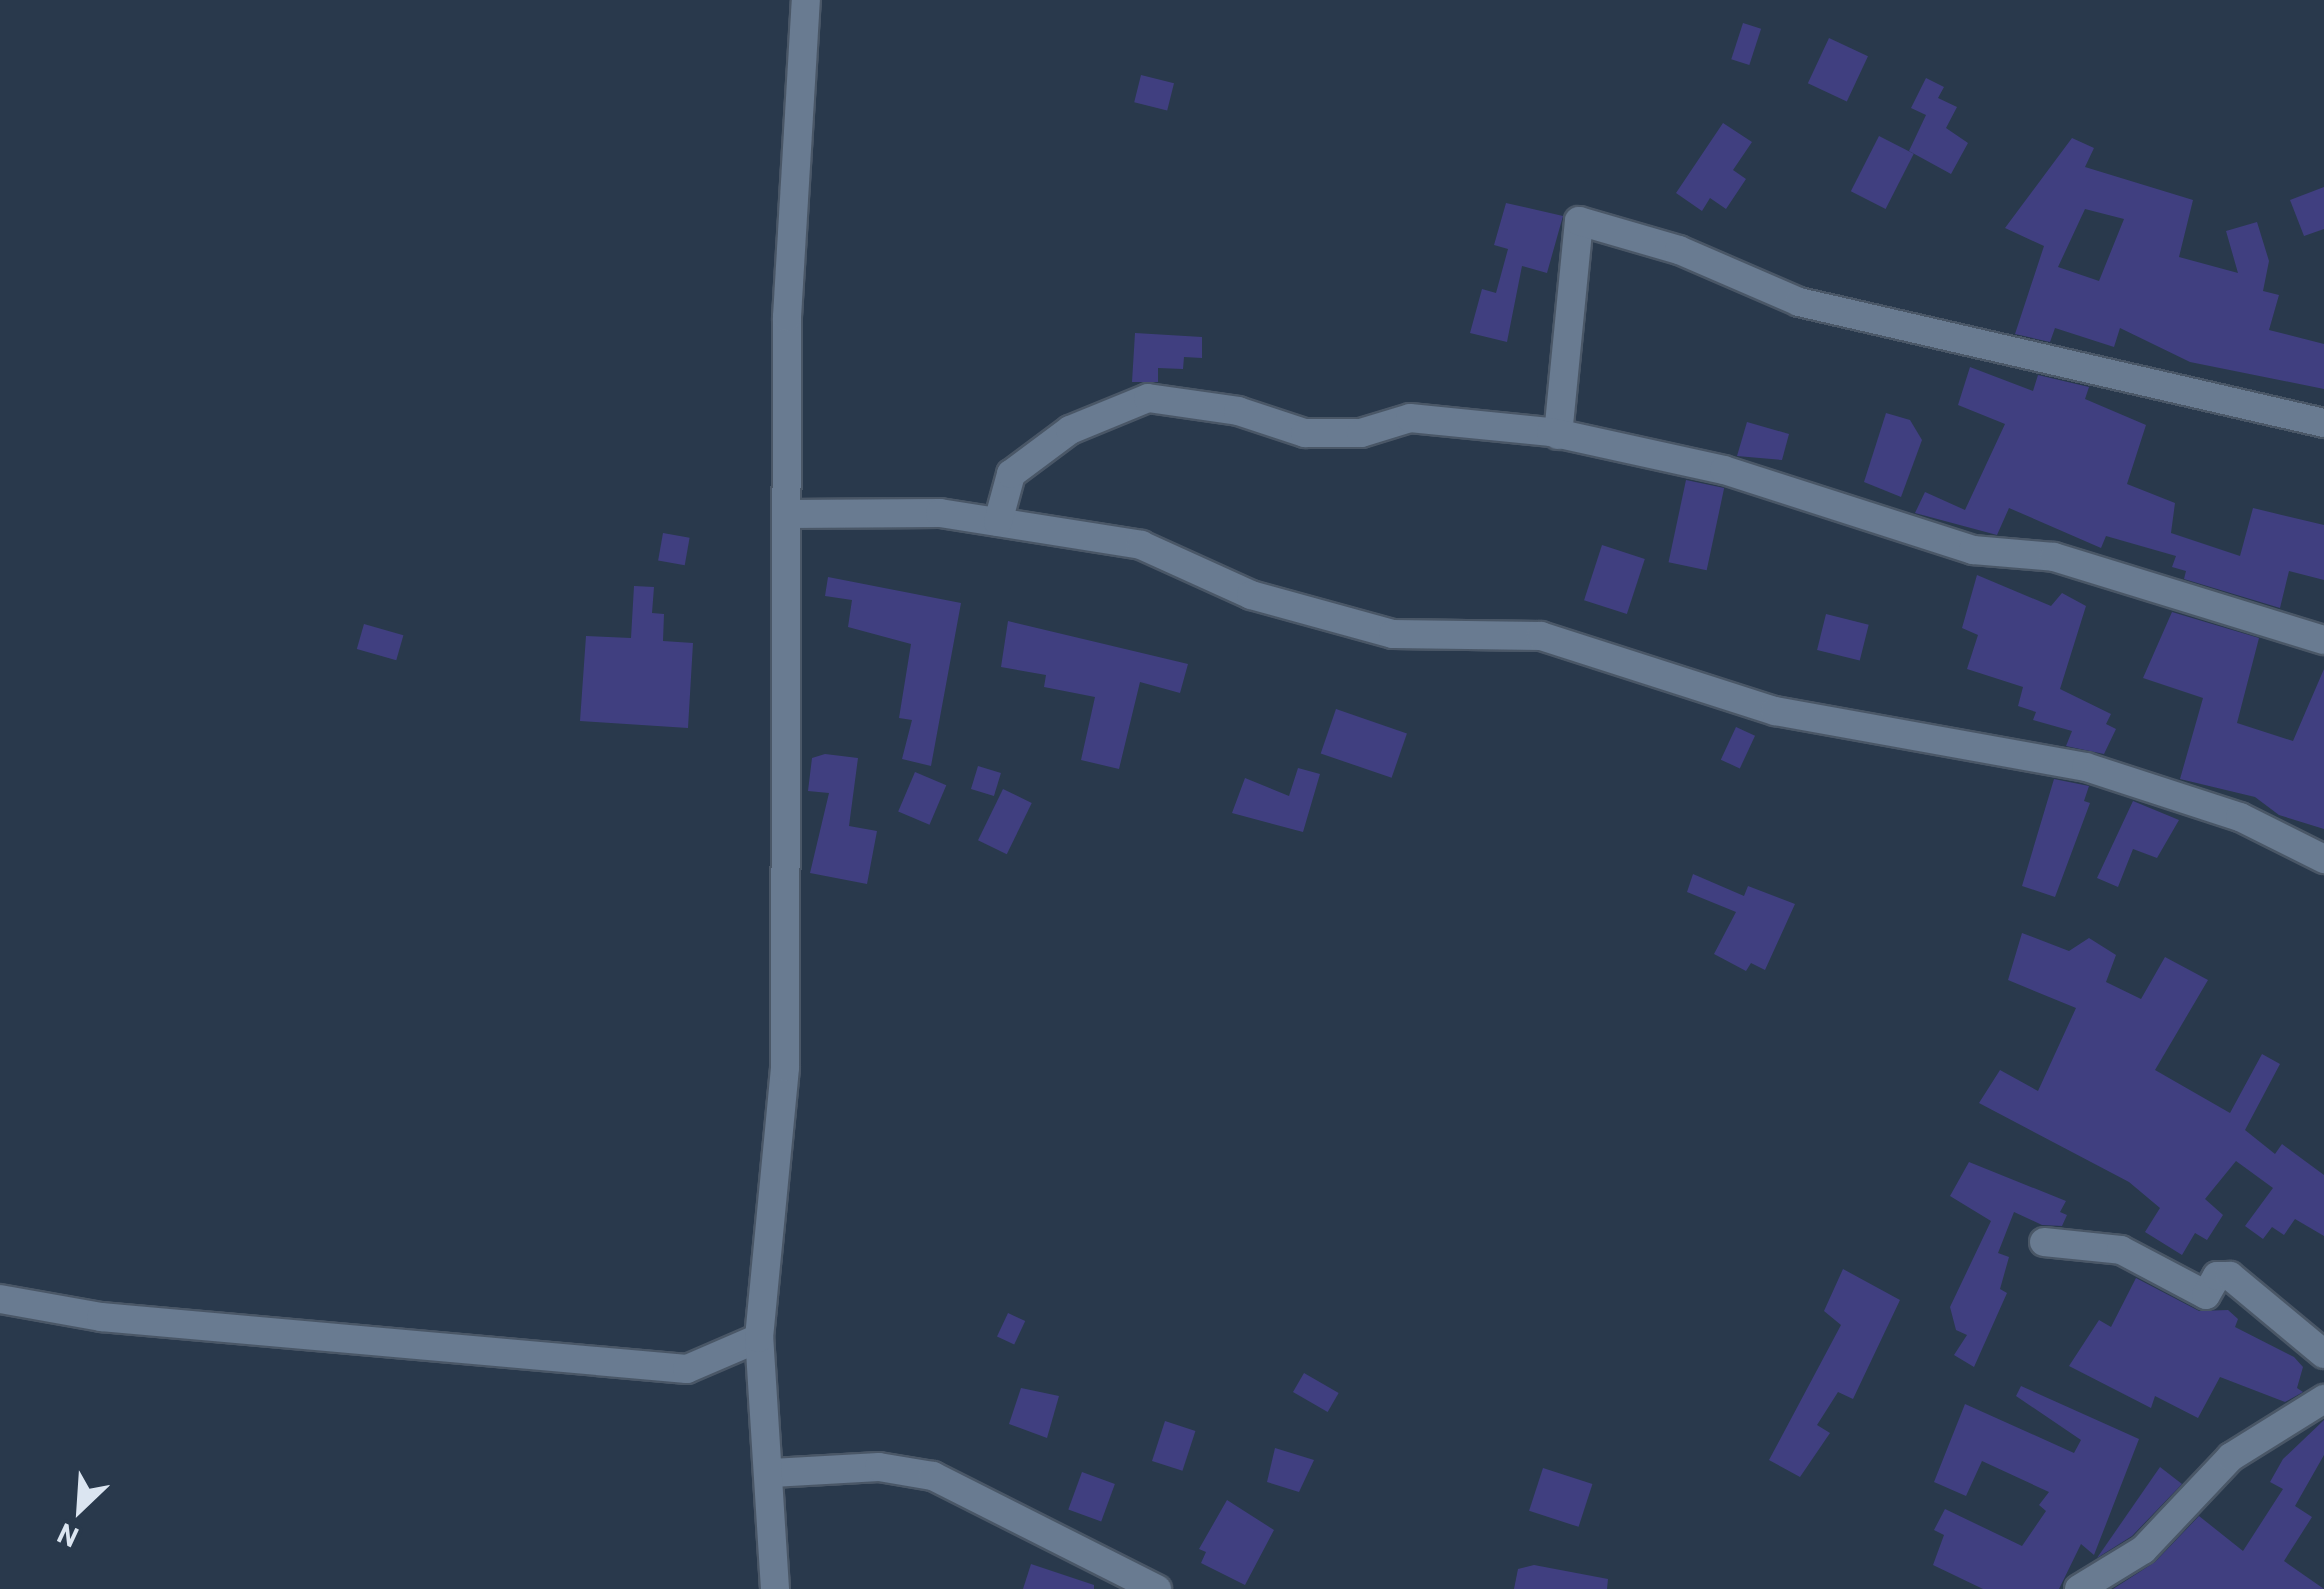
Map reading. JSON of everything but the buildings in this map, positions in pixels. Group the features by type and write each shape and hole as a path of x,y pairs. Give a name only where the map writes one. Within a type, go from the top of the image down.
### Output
{"street":[{"path":"775,1589 772,1473 758,1338 785,1066 787,316 806,0"},
{"path":"1558,435 1579,221 1680,250 1799,302 2324,423"},
{"path":"998,522 1011,474 1070,430 1148,398 1238,411 1305,433 1361,433 1410,418 1558,435 1724,470 1974,550 2054,557 2324,640"},
{"path":"787,514 940,513 1141,544 1250,595 1393,634 1541,636 1776,711 2086,766 2240,818 2324,859"},
{"path":"2044,1242 2121,1250 2206,1296 2217,1276 2230,1276 2324,1354"},
{"path":"0,1299 102,1318 687,1369 758,1338"},
{"path":"2079,1589 2144,1550 2230,1457 2324,1399"},
{"path":"772,1473 878,1466 933,1476 1157,1589"}]}
